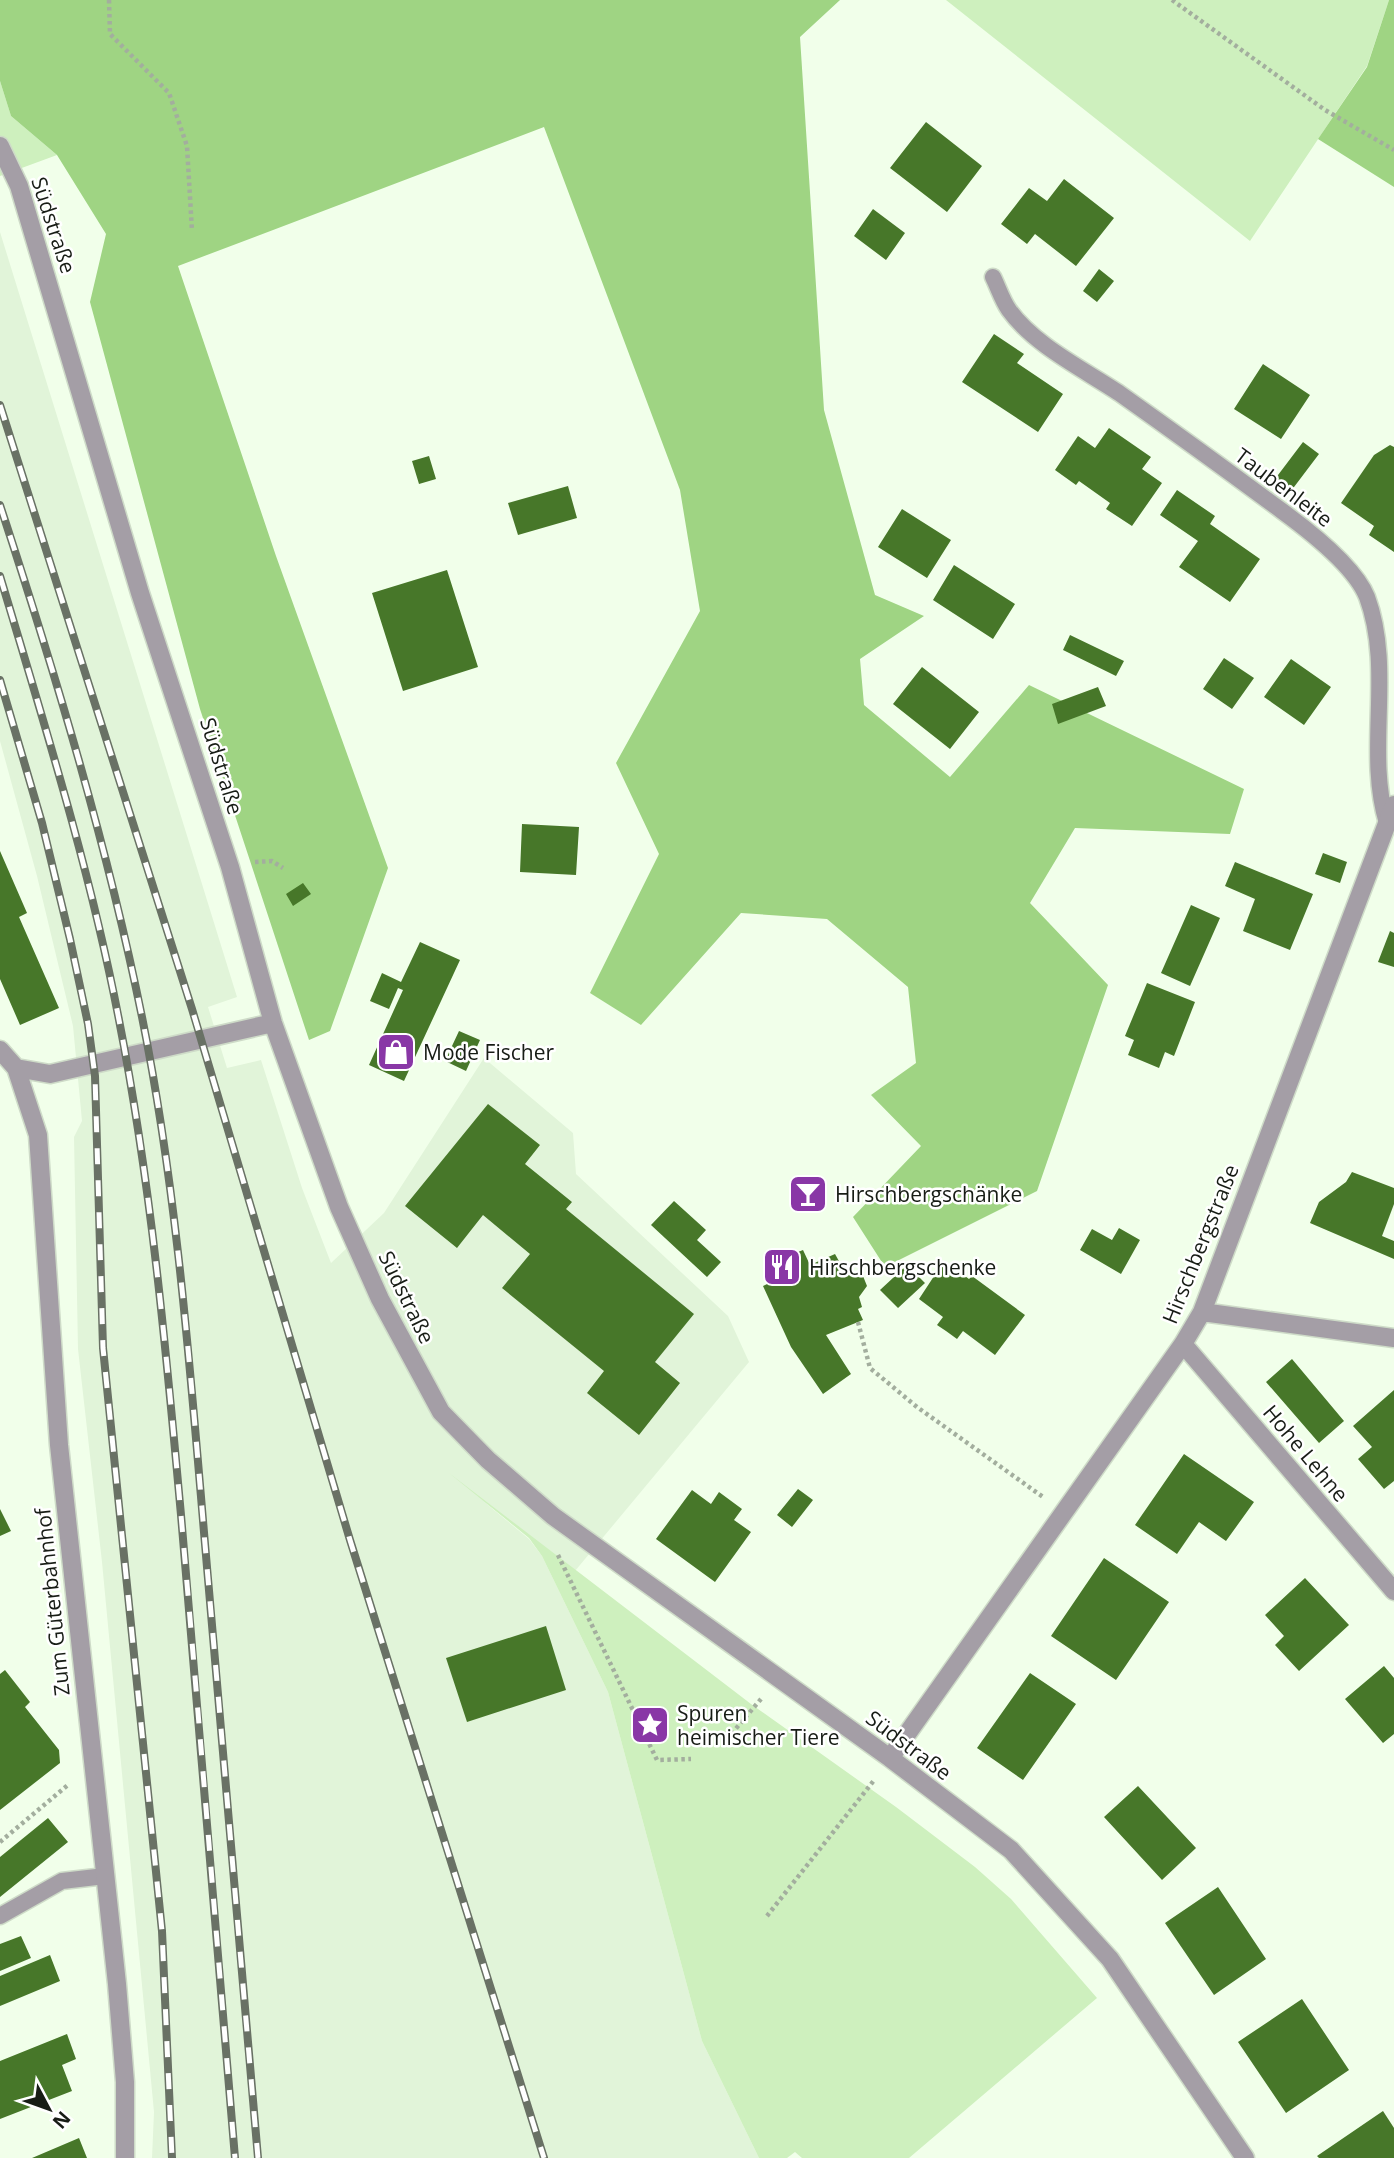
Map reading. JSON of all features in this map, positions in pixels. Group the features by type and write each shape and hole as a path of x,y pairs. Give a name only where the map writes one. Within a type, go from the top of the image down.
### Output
{"street":[{"name":"Südstraße","path":"0,146 19,186 140,593 230,867 273,1023 339,1207 380,1299 441,1412 488,1460 554,1516 890,1758 1011,1850 1075,1918 1131,1988 1245,2158"},
{"name":"Hirschbergstraße","path":"890,1758 1183,1344 1202,1312 1394,805"},
{"path":"16,1068 50,1074 273,1023"},
{"name":"Zum Güterbahnhof","path":"0,1050 16,1068 38,1135 59,1445 124,2070 125,2158"},
{"path":"1202,1312 1394,1338"},
{"name":"Hohe Lehne","path":"1183,1344 1394,1591"}],"lane":[{"name":"Taubenleite","path":"993,276 1009,310 1041,340 1180,435 1324,542 1367,595 1376,631 1382,697 1379,779 1380,802 1387,823"},
{"path":"0,1916 62,1881 105,1876"}],"path":[{"path":"109,0 110,34 169,93 187,146 192,231"},
{"path":"1172,0 1325,110 1394,150"},
{"path":"858,1322 870,1368 917,1407 1037,1493"},
{"path":"553,1543 657,1760 691,1759"},
{"path":"727,1739 761,1699"},
{"path":"0,1842 93,1764"},
{"path":"767,1916 873,1782"}],"shaded area":[{"path":"0,232 237,997 208,1007 227,1068 261,1060 302,1188 331,1263 384,1213 484,1058 573,1133 576,1174 728,1316 749,1362 575,1571 483,1501 529,1539 542,1556 608,1692 702,2041 759,2158 152,2158 154,2112 102,1562 78,1349 74,1137 82,1121 73,1026 37,876 0,741"}],"green space":[{"path":"0,0 840,0 800,37 824,410 875,595 924,616 860,659 864,705 950,777 1029,685 1244,789 1230,834 1075,828 1030,903 1108,985 1037,1191 885,1267 853,1217 921,1146 871,1095 916,1063 908,987 827,919 741,913 641,1025 590,993 659,854 616,763 700,611 680,490 544,127 178,266 276,556 388,868 330,1031 309,1040 200,709 90,302 106,234 57,155 11,116 0,81"},
{"path":"946,0 1389,0 1367,66 1250,241"},
{"path":"1389,0 1394,0 1394,187 1318,139 1367,67"},
{"path":"0,81 11,116 57,155 0,176"},
{"path":"449,1473 751,1704 975,1867 1011,1899 1097,1998 909,2158 802,2158 795,2152 787,2158 759,2158 702,2041 608,1692 542,1556 529,1538"}],"building":[{"path":"926,122 982,166 947,212 890,168"},
{"path":"1064,179 1114,218 1076,266 1035,234 1027,244 1001,224 1029,188 1047,201"},
{"path":"873,209 905,233 886,260 854,236"},
{"path":"1099,269 1114,281 1097,302 1083,291"},
{"path":"994,334 1024,354 1017,363 1063,394 1038,432 962,382"},
{"path":"1263,364 1310,395 1281,439 1234,409"},
{"path":"1109,428 1151,457 1142,469 1162,483 1132,526 1106,509 1110,503 1079,481 1076,485 1055,470 1078,436 1095,448"},
{"path":"1303,442 1319,454 1291,491 1275,479"},
{"path":"1390,445 1394,447 1394,552 1369,535 1374,526 1341,503 1374,455"},
{"path":"429,456 436,479 419,484 412,461"},
{"path":"568,486 577,518 518,535 508,503"},
{"path":"1177,490 1215,516 1210,524 1260,559 1230,602 1179,567 1198,541 1160,515"},
{"path":"902,509 951,540 927,578 878,547"},
{"path":"954,565 1015,604 993,639 933,600"},
{"path":"447,570 478,667 403,691 372,593"},
{"path":"1070,635 1124,661 1116,676 1063,650"},
{"path":"1224,658 1254,678 1232,709 1203,689"},
{"path":"1291,659 1331,687 1304,725 1264,697"},
{"path":"922,667 979,712 950,749 893,704"},
{"path":"1098,687 1106,706 1058,724 1052,704"},
{"path":"522,824 579,827 576,875 520,872"},
{"path":"0,851 27,913 19,917 59,1008 20,1025 0,979"},
{"path":"1323,853 1347,862 1340,883 1315,874"},
{"path":"1235,862 1313,894 1290,950 1243,931 1255,899 1225,886"},
{"path":"303,883 311,894 293,906 286,894"},
{"path":"1191,905 1220,918 1190,986 1161,973"},
{"path":"1390,931 1394,933 1394,967 1378,962"},
{"path":"420,942 460,960 404,1081 369,1065 403,990 398,988 389,1009 370,1001 382,973 401,982"},
{"path":"1147,983 1195,1002 1174,1056 1165,1052 1159,1068 1128,1055 1134,1040 1125,1036"},
{"path":"459,1031 480,1040 466,1071 445,1061"},
{"path":"488,1104 540,1145 525,1164 572,1202 566,1209 694,1314 655,1362 680,1383 639,1435 587,1393 604,1371 502,1288 530,1254 483,1215 457,1248 405,1206"},
{"path":"1352,1172 1394,1188 1394,1204 1382,1236 1394,1241 1394,1259 1310,1223 1319,1202 1346,1182"},
{"path":"674,1201 706,1230 697,1240 721,1262 707,1277 651,1225"},
{"path":"1119,1228 1140,1240 1121,1274 1080,1250 1092,1229 1112,1240"},
{"path":"803,1250 810,1265 835,1254 840,1263 844,1262 850,1275 857,1273 863,1276 867,1286 859,1297 862,1307 858,1309 863,1320 826,1335 851,1374 823,1394 791,1347 763,1286 786,1275 778,1260"},
{"path":"944,1261 969,1279 972,1276 1025,1315 995,1355 963,1331 957,1339 937,1325 943,1317 919,1299"},
{"path":"907,1265 925,1283 898,1308 880,1290"},
{"path":"1292,1359 1344,1421 1319,1443 1266,1382"},
{"path":"1394,1390 1394,1481 1384,1489 1358,1459 1372,1447 1353,1426"},
{"path":"1184,1454 1254,1502 1226,1541 1199,1522 1177,1554 1135,1525"},
{"path":"798,1489 813,1500 792,1527 777,1515"},
{"path":"692,1490 711,1504 719,1492 742,1509 734,1520 751,1532 715,1582 656,1539"},
{"path":"0,1509 11,1531 0,1536"},
{"path":"1104,1558 1169,1602 1116,1680 1051,1636"},
{"path":"1305,1578 1349,1625 1299,1671 1275,1645 1284,1636 1265,1615"},
{"path":"546,1626 566,1690 467,1722 446,1658"},
{"path":"1384,1666 1394,1678 1394,1734 1383,1743 1345,1699"},
{"path":"5,1670 30,1702 25,1707 59,1750 60,1763 0,1810 0,1674"},
{"path":"1030,1673 1076,1704 1023,1780 977,1748"},
{"path":"1138,1786 1196,1848 1162,1880 1104,1817"},
{"path":"48,1818 68,1842 0,1897 0,1857"},
{"path":"1218,1887 1266,1959 1214,1995 1165,1923"},
{"path":"21,1936 31,1958 0,1971 0,1944"},
{"path":"50,1955 60,1981 0,2006 0,1976"},
{"path":"1302,1999 1349,2070 1286,2113 1238,2042"},
{"path":"67,2034 76,2059 62,2065 72,2091 0,2119 0,2061"},
{"path":"1383,2111 1394,2128 1394,2158 1317,2156"},
{"path":"79,2138 87,2158 32,2158"}],"railway":[{"path":"0,405 192,1009 350,1540 544,2158"},
{"path":"0,505 60,695 96,823 128,952 154,1082 188,1346 258,2158"},
{"path":"0,576 65,797 94,908 119,1020 140,1143 175,1453 235,2158"},
{"path":"0,680 42,823 70,939 88,1024 95,1076 103,1348 162,1931 172,2158"}],"place":[{"name":"Mode Fischer","path":"396,1052"},
{"name":"Hirschbergschänke","path":"808,1194"},
{"name":"Hirschbergschenke","path":"782,1267"},
{"name":"Spuren heimischer Tiere","path":"650,1725"}]}
